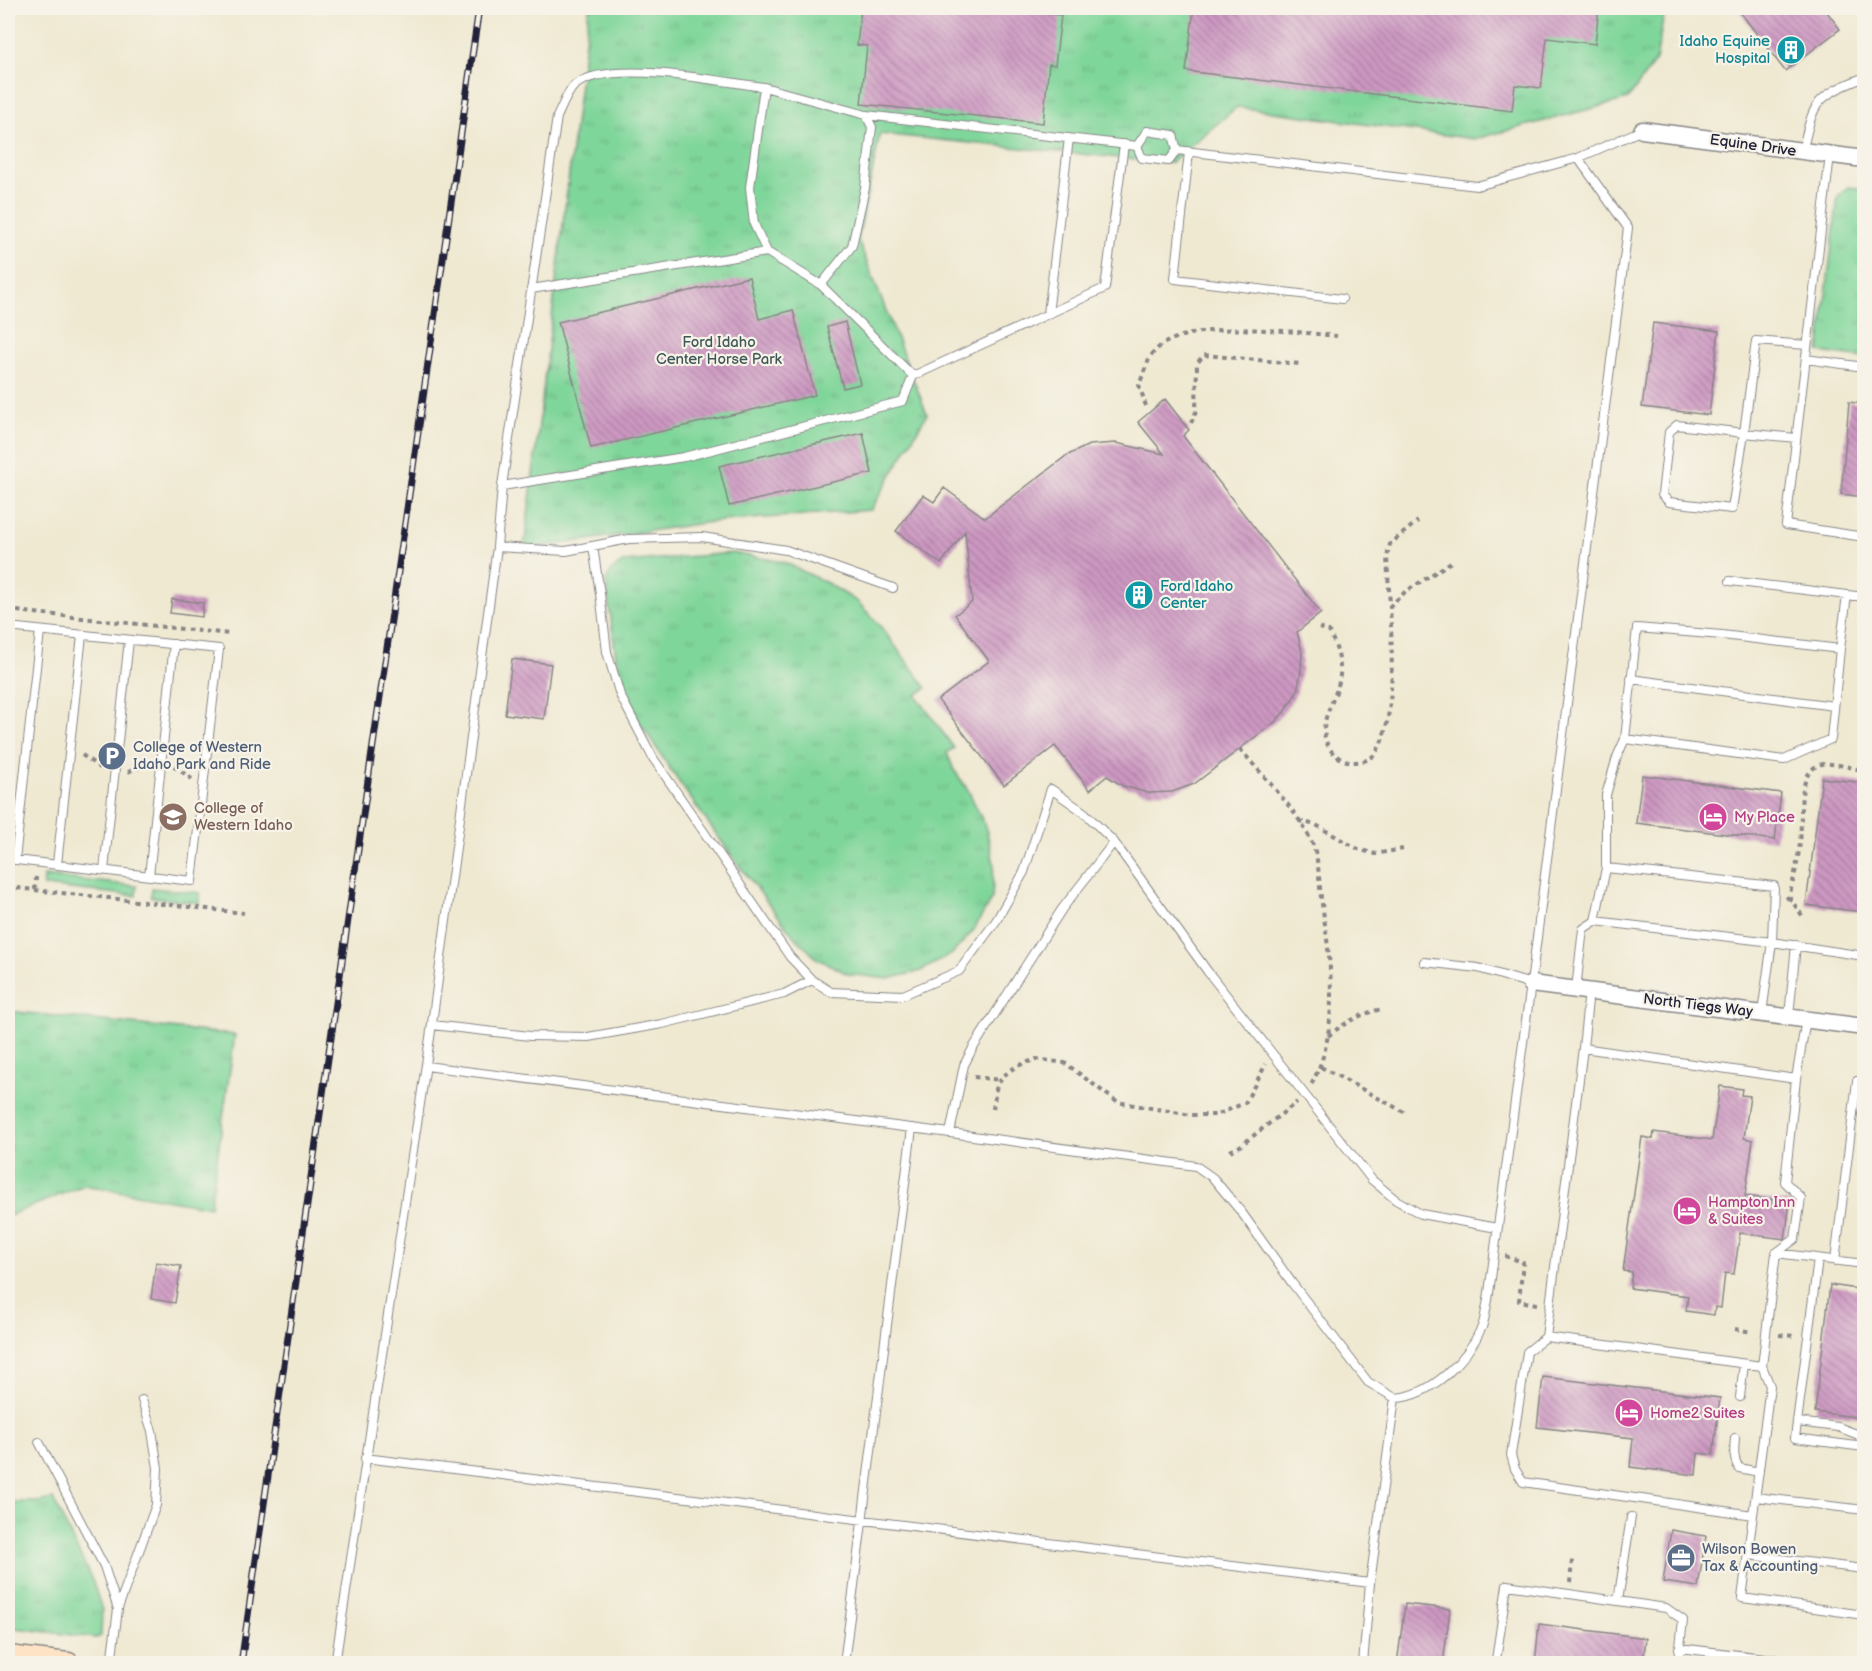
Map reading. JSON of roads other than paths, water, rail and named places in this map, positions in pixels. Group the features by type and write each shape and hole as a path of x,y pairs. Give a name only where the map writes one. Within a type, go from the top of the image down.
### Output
{"main road":[{"path":"8,1657 68,1664"}],"street":[{"name":"Equine Drive","path":"1642,130 1864,159"},
{"name":"North Tiegs Way","path":"1531,984 1864,1027"}],"lane":[{"path":"335,1664 432,1025 497,547 502,486 557,117 573,87 588,77 637,71 764,87 866,115 1137,146"},
{"path":"1802,152 1813,108 1831,90 1864,79"},
{"path":"764,87 750,187 754,224 767,252 821,285 913,376"},
{"path":"821,285 852,246 865,188 872,127 866,115"},
{"path":"1177,150 1477,186 1578,158 1642,130"},
{"path":"1137,146 1147,131 1173,135 1177,150"},
{"path":"1048,314 1069,138"},
{"path":"502,486 684,457 903,401 913,376 1105,288 1124,144"},
{"path":"1137,146 1142,158 1169,161 1177,150"},
{"path":"1190,152 1175,279 1342,299"},
{"path":"1830,155 1786,525 1864,537"},
{"path":"426,1066 950,1132 1196,1166 1213,1178 1242,1213 1368,1382 1395,1398 1408,1397 1443,1377 1468,1351 1482,1326 1488,1300 1628,228 1578,158"},
{"path":"531,289 767,252"},
{"path":"1796,438 1744,433 1677,425 1669,432 1662,489 1665,499 1669,502 1732,510 1744,433 1756,341 1807,345"},
{"path":"1806,359 1864,367"},
{"path":"497,547 566,551 629,539 702,537 786,550 893,588"},
{"path":"593,546 607,652 620,695 653,758 790,957 812,980 831,992 903,995 959,971 996,921 1024,872 1051,789 1084,813 1114,842 1208,972 1372,1180 1396,1200 1421,1214 1497,1228"},
{"path":"1730,581 1864,597"},
{"path":"1625,739 1784,760 1831,739 1847,595"},
{"path":"8,627 219,649 192,881 11,859 40,631"},
{"path":"1595,921 1606,868 1605,795 1625,739 1637,628 1840,649"},
{"path":"57,864 82,635"},
{"path":"104,870 129,640"},
{"path":"149,876 174,644"},
{"path":"1631,679 1834,706"},
{"path":"950,1132 964,1065 973,1048 1062,909 1114,842"},
{"path":"1606,868 1774,886 1772,942 1762,1013"},
{"path":"1753,1515 1523,1482 1515,1470 1511,1455 1527,1352 1546,1337 1583,1048 1583,929 1595,921 1796,945 1864,956"},
{"path":"1789,1016 1796,945"},
{"path":"1424,962 1478,968 1531,984"},
{"path":"432,1025 530,1036 588,1037 662,1024 784,994 812,980"},
{"path":"1806,1019 1796,1079 1785,1182 1801,1198 1795,1239 1776,1253 1762,1366 1770,1386 1742,1598 1864,1615"},
{"path":"1583,1048 1796,1079"},
{"path":"1835,1261 1861,1081"},
{"path":"844,1664 912,1128"},
{"path":"1776,1253 1864,1264"},
{"path":"1818,1259 1795,1437 1864,1447"},
{"path":"1546,1337 1762,1366"},
{"path":"1740,1397 1744,1364"},
{"path":"1363,1664 1370,1583 1395,1398"},
{"path":"111,1664 118,1609 156,1505 158,1468 152,1431 142,1400"},
{"path":"1797,1422 1838,1426 1859,1435 1864,1447"},
{"path":"1735,1438 1734,1455 1739,1468 1759,1472"},
{"path":"39,1443 104,1566 118,1609"},
{"path":"365,1458 1370,1583"},
{"path":"1756,1497 1864,1510"},
{"path":"1618,1600 1631,1517"},
{"path":"1748,1555 1864,1569"},
{"path":"1496,1660 1507,1585 1666,1608 1683,1620 1678,1664"},
{"path":"1679,1648 1807,1663"},
{"path":"1708,1664 1710,1652"}],"railway":[{"path":"241,1664 479,8"}],"place":[{"name":"Idaho Equine Hospital","path":"1791,50"},
{"name":"Ford Idaho Center","path":"1139,595"},
{"name":"College of Western Idaho Park and Ride","path":"112,756"},
{"name":"College of Western Idaho","path":"173,817"},
{"name":"My Place","path":"1713,817"},
{"name":"Hampton Inn & Suites","path":"1687,1211"},
{"name":"Home2 Suites","path":"1629,1413"},
{"name":"Wilson Bowen Tax & Accounting","path":"1681,1558"}],"park label":[{"name":"Ford Idaho Center Horse Park","path":"719,350"}]}
